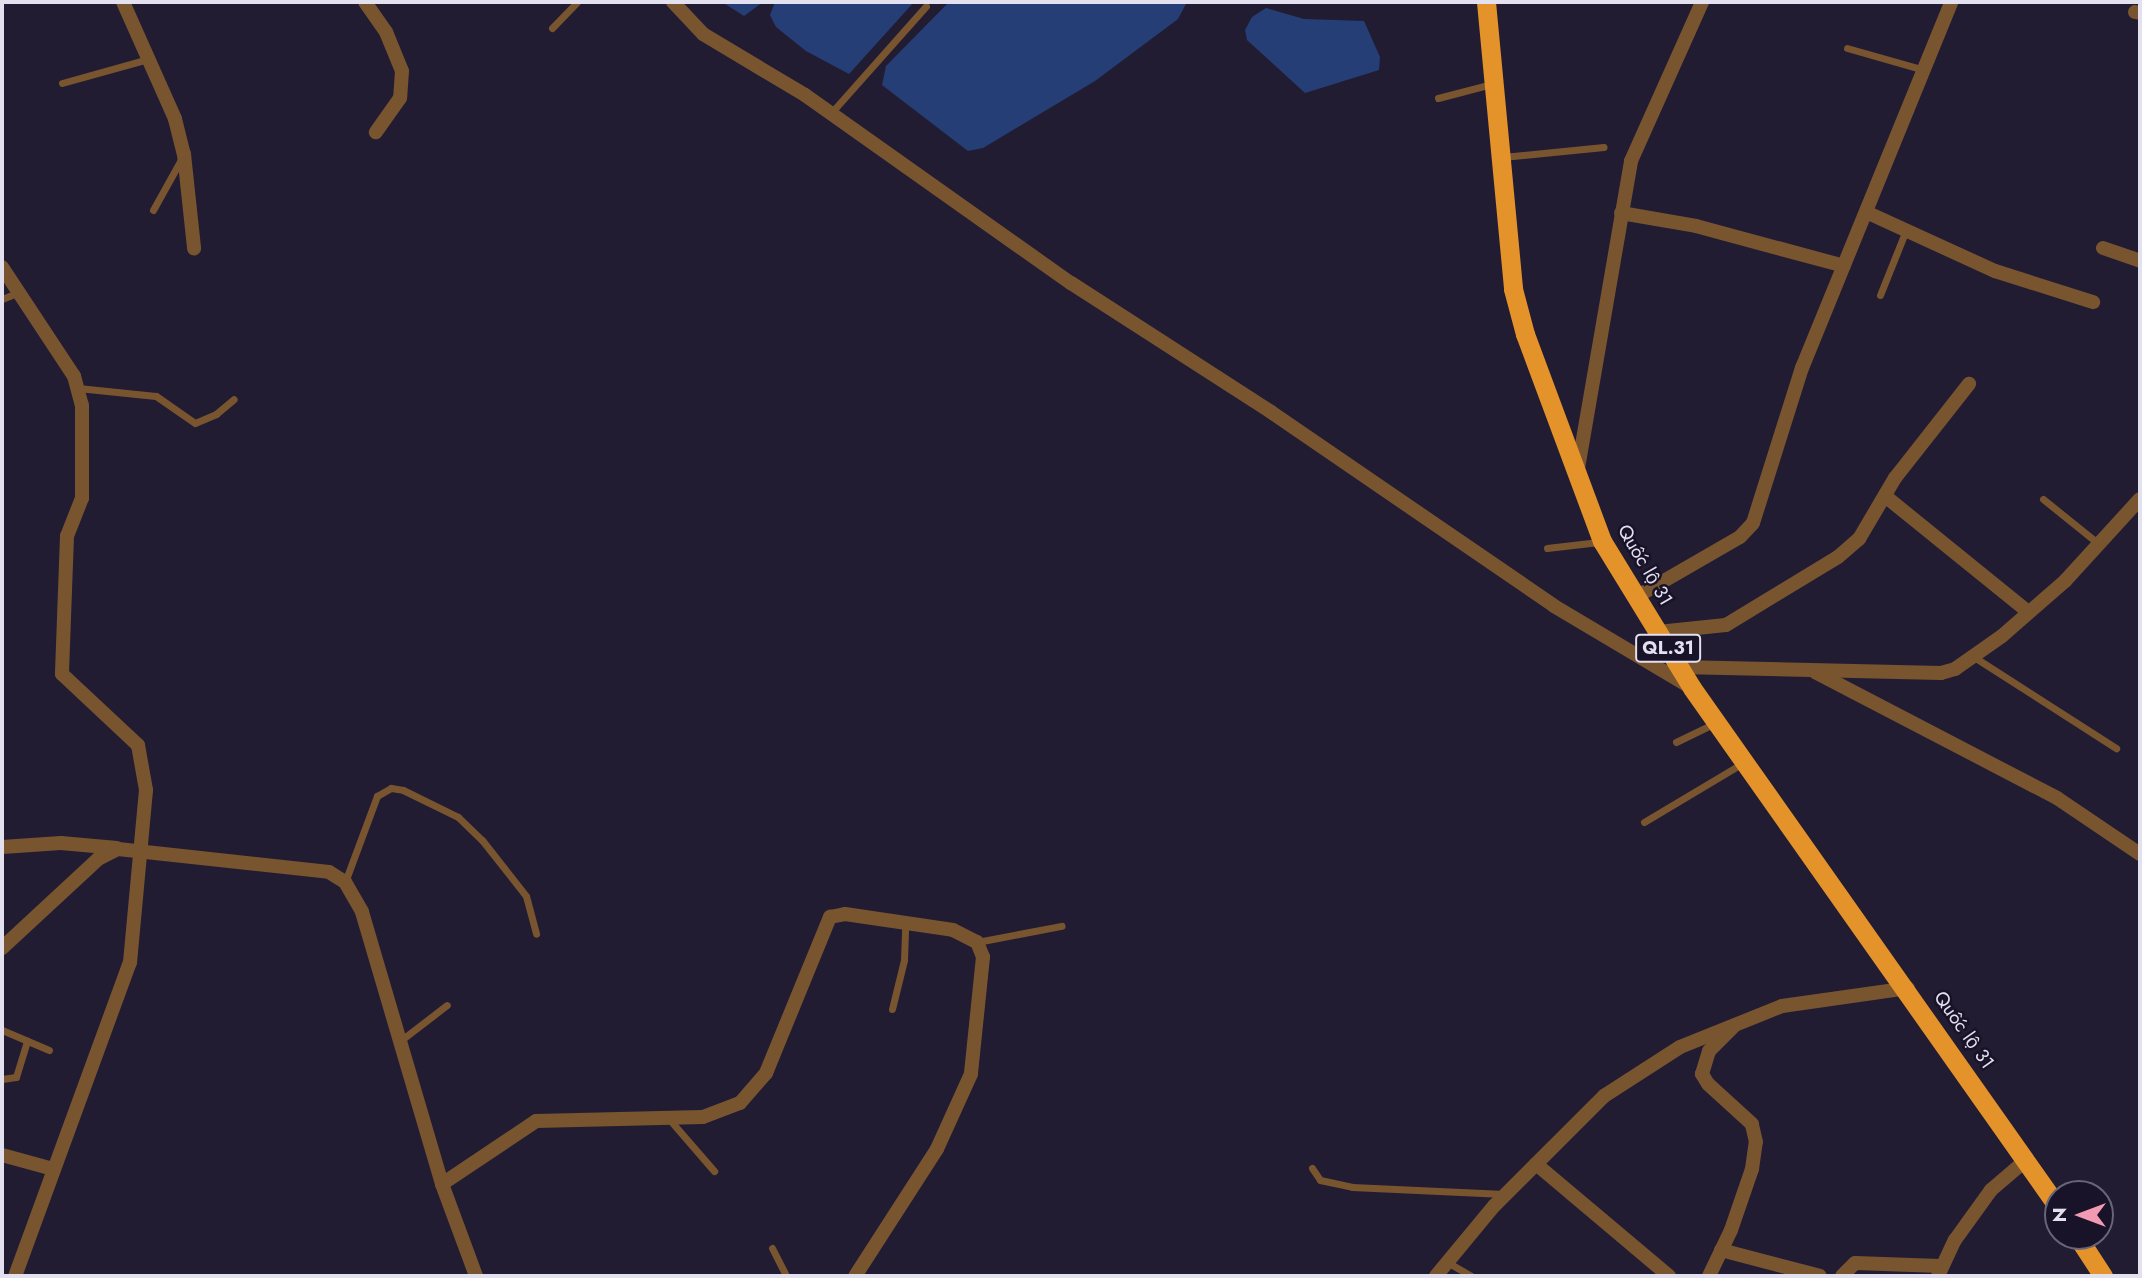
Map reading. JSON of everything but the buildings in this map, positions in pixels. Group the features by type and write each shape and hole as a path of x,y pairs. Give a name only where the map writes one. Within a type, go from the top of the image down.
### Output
{"highway":[{"name":"Quốc lộ 31","path":"1486,2 1513,289 1602,541 1692,688 1908,988 2044,1186"},
{"path":"2086,1250 2103,1276"}],"street":[{"path":"123,2 175,119 184,154 194,248"},
{"path":"365,2 386,32 402,71 400,98 376,132"},
{"path":"673,2 704,34 830,113 989,226 1554,606 1692,688"},
{"path":"1577,475 1631,161 1702,2"},
{"path":"1636,597 1741,537 1753,523 1802,368 1951,2"},
{"path":"1866,212 1995,271 2092,302"},
{"path":"1621,213 1696,226 1844,266"},
{"path":"2103,248 2140,261"},
{"path":"2,267 63,356 77,388 84,474 76,521 67,536 62,674 138,745 146,790 130,962 110,1026 53,1169 15,1276"},
{"path":"1658,632 1726,625 1755,610 1859,539 1885,496 1969,384"},
{"path":"1885,496 2027,611"},
{"path":"1679,667 1941,673 1974,657 2027,611 2100,546 2140,499"},
{"path":"1811,670 2057,798 2140,854"},
{"path":"2,847 61,843 139,850 329,872 345,883 362,912 442,1184 476,1276"},
{"path":"2,948 98,859 118,849"},
{"path":"442,1184 536,1121 704,1117 725,1111 752,1093 779,1047 830,917 845,914 953,930 977,942 983,957 971,1073 937,1149 855,1276"},
{"path":"1436,1276 1506,1194 1604,1096 1680,1047 1740,1020 1782,1006 1908,988"},
{"path":"1709,1276 1752,1170 1755,1132 1702,1073 1709,1051 1740,1020"},
{"path":"2,1156 53,1169"},
{"path":"1842,1276 1856,1263 1939,1271 1991,1190 2026,1160"},
{"path":"1536,1164 1653,1271 1669,1276"},
{"path":"1721,1250 1819,1276"}],"lane":[{"path":"552,28 577,2"},
{"path":"830,113 926,6"},
{"path":"1847,48 1924,70"},
{"path":"62,83 148,58"},
{"path":"1438,98 1492,84"},
{"path":"1499,158 1604,147"},
{"path":"153,211 184,154"},
{"path":"1880,295 1907,229"},
{"path":"2,299 19,292"},
{"path":"77,388 156,396 195,423 216,414 234,399"},
{"path":"2043,499 2100,546"},
{"path":"1547,548 1602,541"},
{"path":"1974,657 2116,748"},
{"path":"1676,742 1716,722"},
{"path":"1644,822 1744,763"},
{"path":"345,883 377,796 391,789 403,790 458,817 482,839 526,896 536,934"},
{"path":"892,1009 904,960 905,923"},
{"path":"977,942 1061,926"},
{"path":"2,932 19,933"},
{"path":"400,1042 447,1005"},
{"path":"2,1030 49,1050"},
{"path":"2,1079 16,1077 27,1041"},
{"path":"669,1118 714,1171"},
{"path":"1312,1168 1320,1180 1352,1187 1506,1194"},
{"path":"772,1248 786,1276"},
{"path":"1447,1262 1471,1276"}],"water":[{"path":"722,2 763,2 744,16"},
{"path":"775,2 914,2 849,74 806,51 776,27 770,15"},
{"path":"949,2 1187,2 1178,19 1095,81 983,148 968,151 882,85 886,66"},
{"path":"1266,8 1304,19 1364,21 1380,57 1379,70 1305,93 1247,40 1245,30 1252,17"}]}
